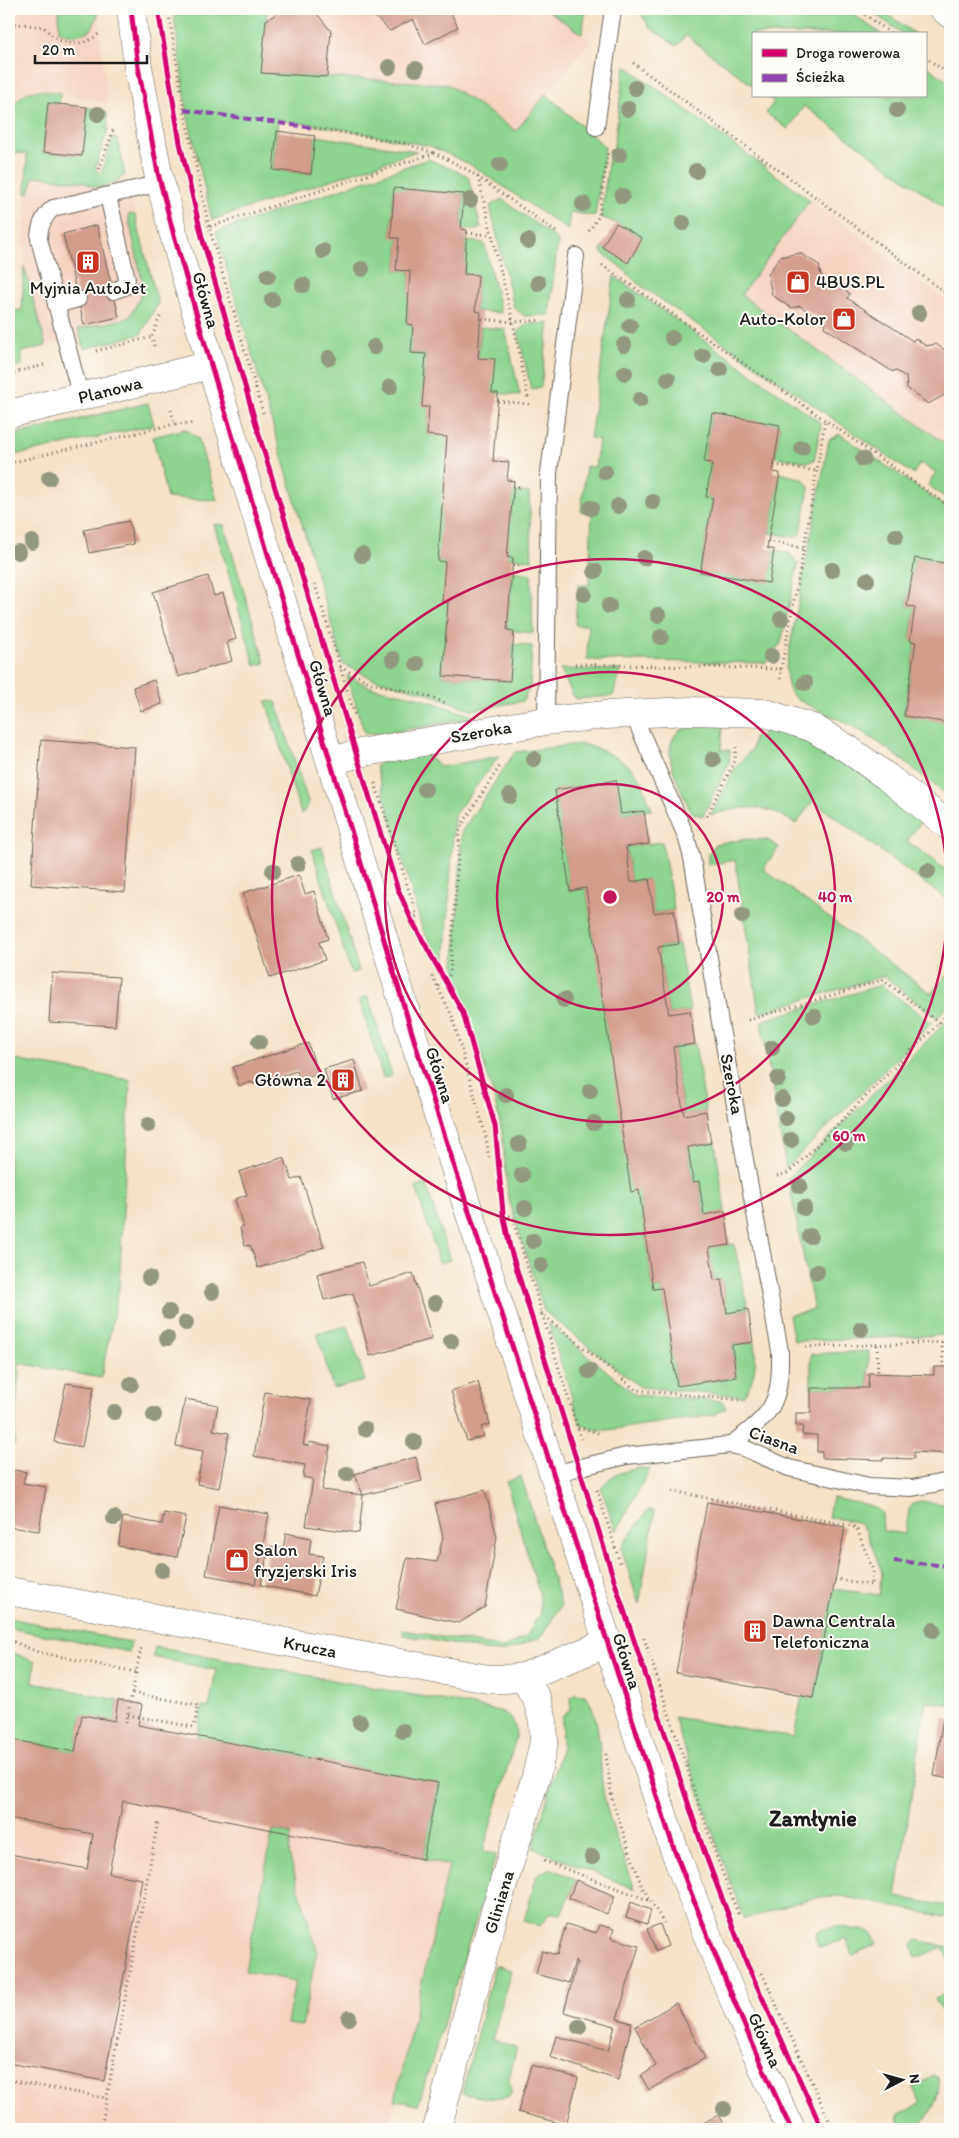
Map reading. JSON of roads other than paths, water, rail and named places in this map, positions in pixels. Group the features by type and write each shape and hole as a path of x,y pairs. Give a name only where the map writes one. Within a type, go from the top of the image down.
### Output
{"street":[{"name":"Główna","path":"130,9 138,67 161,183 211,365 419,1056 673,1846 712,1950 758,2060 791,2129"},
{"path":"944,9 950,14"},
{"name":"Planowa","path":"9,414 211,365"},
{"name":"Szeroka","path":"331,761 365,752 546,721 689,711 765,713 813,728 887,777 950,827"},
{"name":"Krucza","path":"9,1591 446,1673 488,1679 524,1677 607,1644"},
{"name":"Gliniana","path":"436,2129 493,1918 536,1776 544,1742 543,1722 537,1700 524,1677"}],"lane":[{"path":"596,127 613,9"},
{"path":"81,398 40,240 45,218 53,208 161,183"},
{"path":"108,196 127,279 124,287 113,291"},
{"path":"546,721 549,473 577,252"},
{"path":"56,305 78,299"},
{"name":"Szeroka","path":"633,714 682,827 692,858 780,1351 779,1384 776,1399 769,1413 760,1423 730,1445"},
{"name":"Ciasna","path":"553,1474 589,1464 640,1454 730,1445 744,1448 789,1468 869,1486 912,1488 950,1481"}],"place":[{"name":"Myjnia AutoJet","path":"88,262"},
{"name":"4BUS.PL","path":"798,282"},
{"name":"Auto-Kolor","path":"844,319"},
{"name":"Główna 2","path":"343,1080"},
{"name":"Salon fryzjerski Iris","path":"237,1560"},
{"name":"Dawna Centrala Telefoniczna","path":"755,1631"}],"district":[{"name":"Zamłynie","path":"813,1818"}]}
